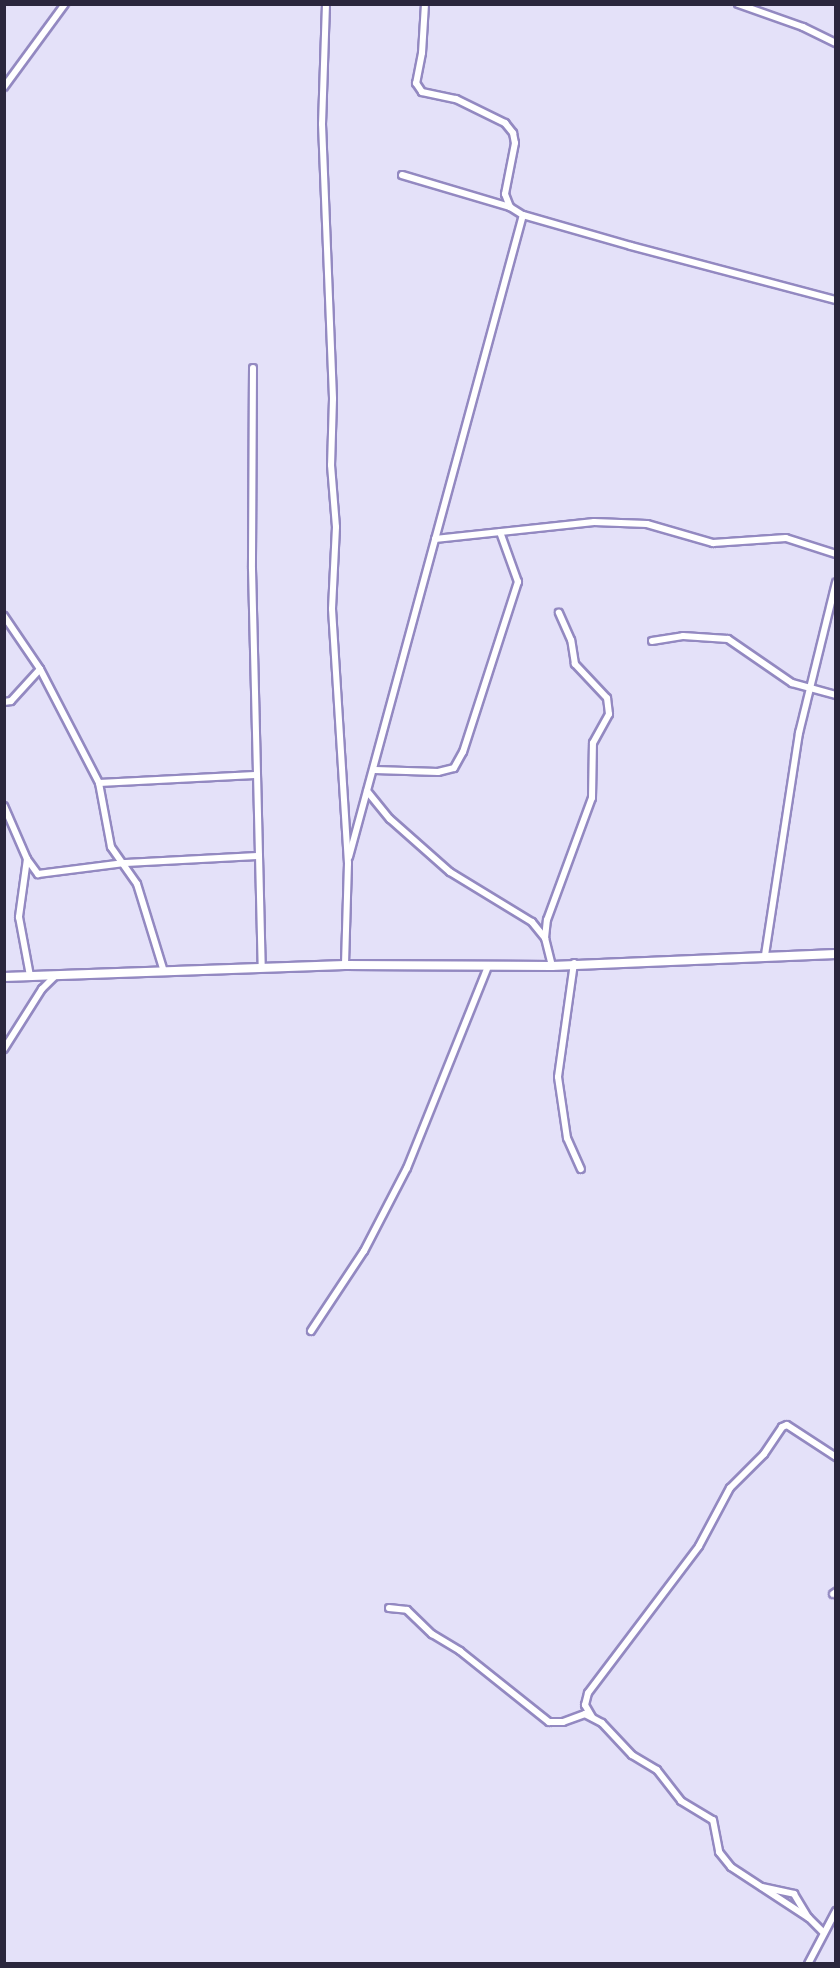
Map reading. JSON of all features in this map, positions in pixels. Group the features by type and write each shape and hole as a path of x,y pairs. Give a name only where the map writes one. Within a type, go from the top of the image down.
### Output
{"main road":[{"path":"4,977 345,965 552,966 574,963 836,954"}],"street":[{"path":"4,87 65,4"},
{"path":"326,4 322,124 333,399 331,465 336,527 332,609 348,862 345,965"},
{"path":"425,4 422,53 416,83 422,92 456,99 505,123 513,133 515,143 505,194 510,207"},
{"path":"738,4 803,27 836,43"},
{"path":"402,175 510,207 523,215 836,300"},
{"path":"348,862 375,770 399,664 523,215"},
{"path":"253,368 255,775 262,968"},
{"path":"435,539 594,522 647,524 713,543 786,538 836,554"},
{"path":"375,770 438,772 454,768 463,752 518,582 500,532"},
{"path":"765,955 809,689 836,582"},
{"path":"552,966 545,938 547,920 592,798 593,743 609,714 607,698 575,664 571,640 559,613"},
{"path":"4,616 40,669 99,783 111,847 137,884 164,972"},
{"path":"652,641 683,636 728,639 792,683 836,695"},
{"path":"4,702 11,700 40,669"},
{"path":"99,783 255,775"},
{"path":"367,791 390,819 450,872 532,922 545,938"},
{"path":"4,806 27,860 38,874 124,863 259,856"},
{"path":"27,860 19,917 30,976"},
{"path":"574,963 558,1077 567,1138 581,1169"},
{"path":"311,1331 359,1260 408,1167 488,966"},
{"path":"4,1049 42,988 56,975"},
{"path":"824,1933 808,1918 755,1885 723,1860 713,1820 681,1801 657,1770 632,1755 593,1717 585,1705 588,1692 699,1546 730,1488 758,1461 782,1427 787,1425 836,1457"},
{"path":"389,1608 407,1610 432,1634 460,1651 549,1722 563,1722 578,1714 593,1717"},
{"path":"755,1885 794,1894 808,1918"},
{"path":"817,1964 810,1961 836,1911"}]}
